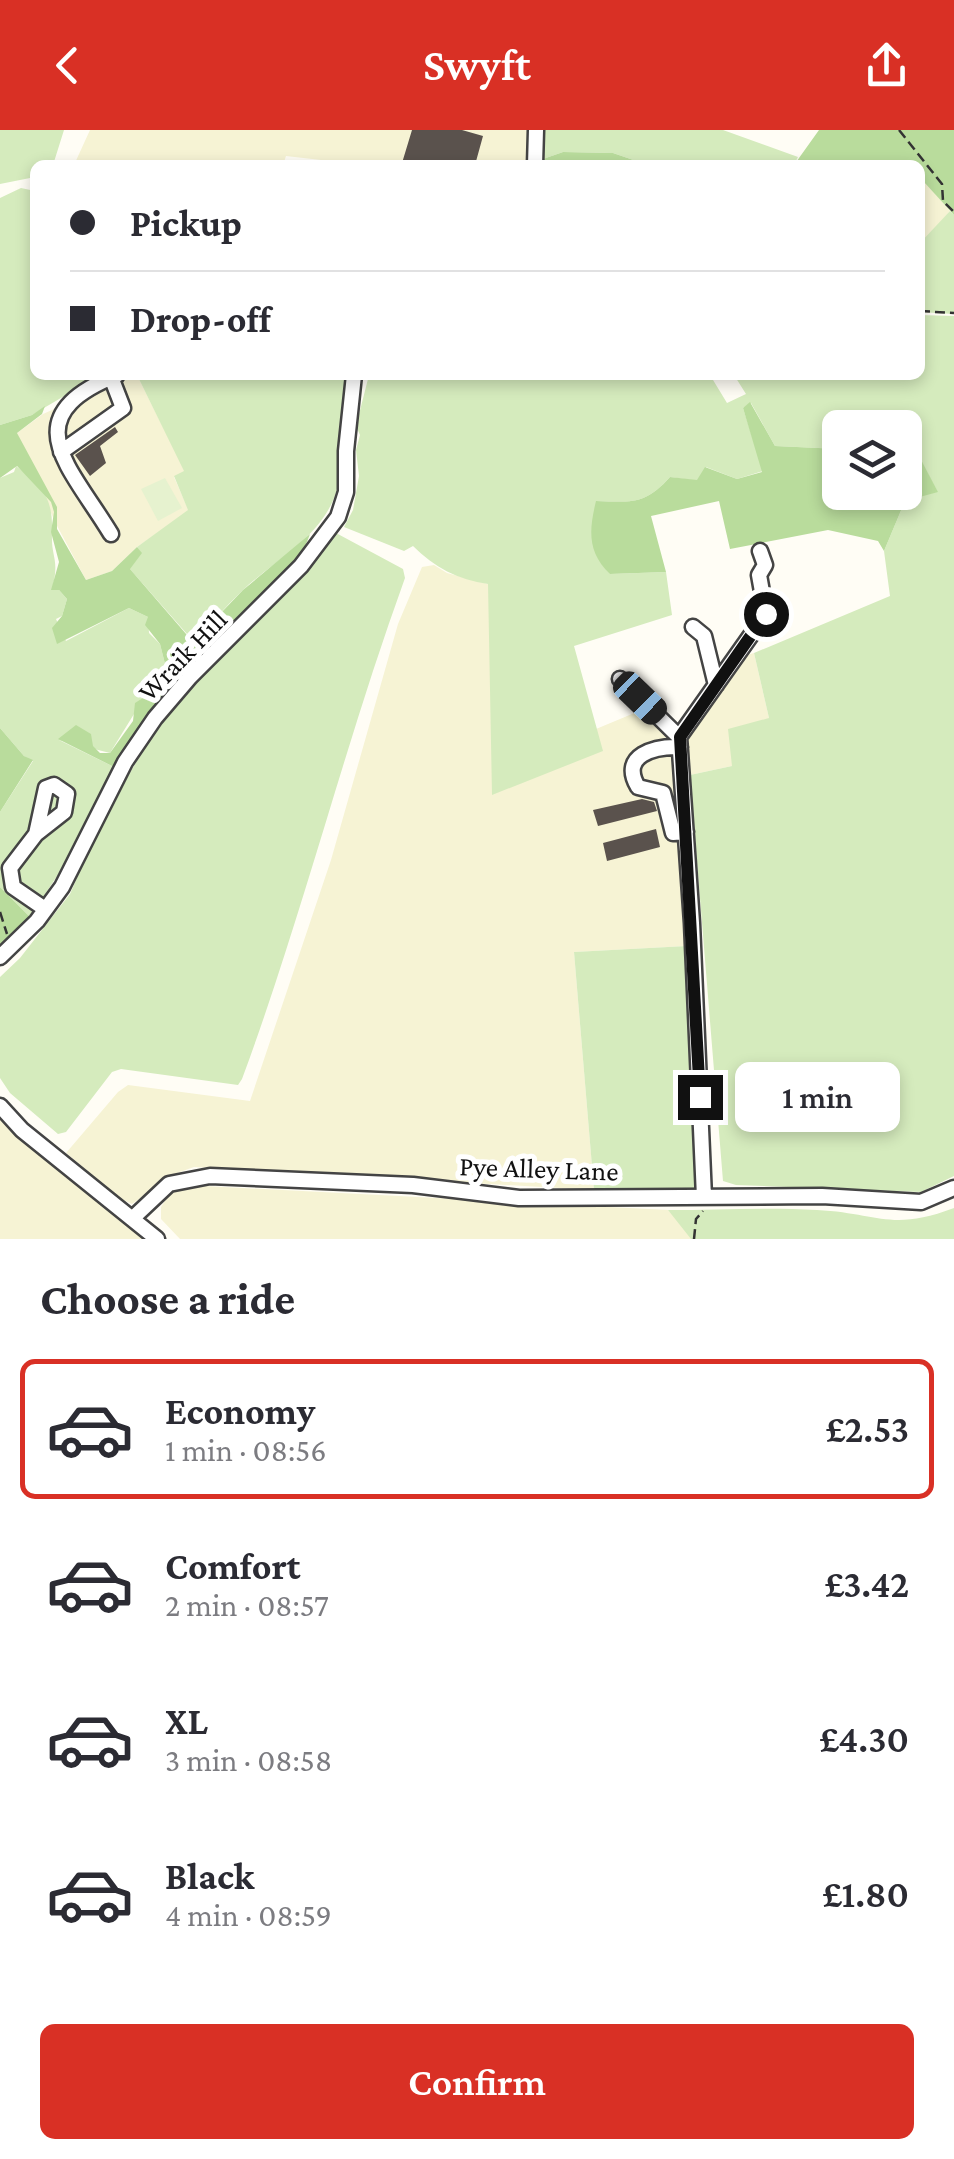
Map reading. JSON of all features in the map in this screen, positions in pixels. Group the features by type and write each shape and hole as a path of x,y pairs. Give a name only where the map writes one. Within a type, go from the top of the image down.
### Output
{"street":[{"path":"535,160 536,130"},
{"path":"107,380 72,400 56,420 55,442 111,534"},
{"path":"61,452 123,408 115,380"},
{"name":"Wraik Hill","path":"0,957 46,910 62,887 125,762 156,718 190,677 301,566 338,516 346,492 353,380"},
{"path":"708,1197 680,742 766,614 760,575 765,565 760,551"},
{"path":"693,626 704,636 716,685"},
{"path":"620,678 680,742"},
{"path":"680,742 643,753 632,767 638,787 663,793 673,833 686,832"},
{"path":"36,834 10,868 9,878 14,887 46,910"},
{"path":"0,1106 22,1130 157,1239"},
{"name":"Pye Alley Lane","path":"134,1217 169,1184 210,1176 413,1186 520,1198 822,1196 921,1202 954,1188"}],"path":[{"path":"899,130 923,160"},
{"path":"925,163 942,184 943,200 954,212"},
{"path":"925,311 954,313"},
{"path":"0,912 7,935 16,942"},
{"path":"694,1239 696,1219 708,1197"}],"shaded area":[{"path":"90,130 532,131 528,160 321,160 286,156 285,160 76,160"},
{"path":"925,182 950,211 925,241"},
{"path":"119,380 140,380 185,471 174,477 189,511 137,547 112,571 86,580 55,522 17,433 43,414"},
{"path":"434,565 447,573 488,584 602,752 596,729 644,709 676,738 687,946 574,952 594,1190 194,1167 177,1173 132,1204 121,1199 66,1153 118,1092 128,1085 250,1101 331,860 398,624 422,567"},
{"path":"754,653 769,718 732,766 690,775 686,740 743,656"},
{"path":"0,1112 149,1239 0,1239"},
{"path":"186,1185 668,1210 687,1229 691,1239 180,1239 161,1219 161,1207 170,1193"}],"green space":[{"path":"0,130 64,130 55,160 30,160 30,178 0,184"},
{"path":"543,130 723,130 798,157 633,160 613,153 563,152 543,159"},
{"path":"819,130 954,130 954,215 925,183 925,160 798,160"},
{"path":"563,152 613,153 633,160 543,160"},
{"path":"21,188 30,190 30,380 92,380 32,415 0,425 0,198"},
{"path":"950,211 954,215 954,314 925,312 925,238"},
{"path":"925,315 954,316 954,1176 921,1192 736,1185 723,1181 690,775 732,766 728,729 769,718 754,653 890,596 884,551 901,510 922,510 922,496 937,491 922,463 922,410 822,410 822,448 775,446 751,403 743,408 763,471 737,479 706,467 698,481 670,477 653,493 637,500 596,501 610,574 666,572 672,615 574,646 603,751 492,795 488,584 447,571 413,546 404,551 344,527 353,510 359,476 356,450 360,435 356,426 368,380 713,380 727,403 746,394 737,380 925,380"},
{"path":"139,380 346,380 341,468 327,513 306,538 242,591 194,642 129,568 141,553 137,547 188,510 174,476 184,471"},
{"path":"750,402 775,446 822,448 822,510 901,510 884,551 878,541 828,530 730,549 719,501 651,516 666,572 610,574 597,557 592,540 596,501 637,500 653,493 670,477 697,480 705,467 737,479 762,472 743,408"},
{"path":"45,406 42,414 17,433 57,507 57,529 86,580 112,571 137,547 142,553 130,569 193,642 243,590 310,534 300,555 270,594 180,678 116,768 58,739 76,725 91,734 93,746 100,753 110,753 133,721 135,703 149,694 167,672 160,644 145,625 148,617 129,608 57,644 52,628 62,616 67,599 59,590 51,590 59,562 51,532 51,502 17,466 0,478 0,425 32,415"},
{"path":"922,462 938,492 922,496"},
{"path":"16,466 34,481 49,503 55,565 52,590 59,590 67,599 62,616 56,619 66,641 129,608 148,617 149,633 160,644 167,672 142,701 110,753 59,740 116,768 67,861 30,917 0,887 0,812 33,761 0,728 0,478 14,472"},
{"path":"165,478 182,508 158,521 141,489"},
{"path":"336,533 403,569 405,578 242,1079 238,1085 121,1069 112,1072 66,1132 58,1134 10,1093 0,1078 0,977 20,958 70,894 100,824 155,730 191,681 286,591"},
{"path":"0,728 24,756 33,760 0,812"},
{"path":"0,887 30,917 0,947"},
{"path":"687,946 707,1192 594,1190 574,952"},
{"path":"954,1208 954,1239 691,1239 668,1210 799,1209 899,1220"}],"building":[{"path":"412,130 462,130 483,136 476,160 403,160"},
{"path":"115,427 118,432 100,446 106,463 90,476 75,455"},
{"path":"642,799 654,802 657,811 598,826 593,810"},
{"path":"656,829 660,847 607,861 603,843"}],"route":[{"path":"700,1097 680,737 766,614"}]}
